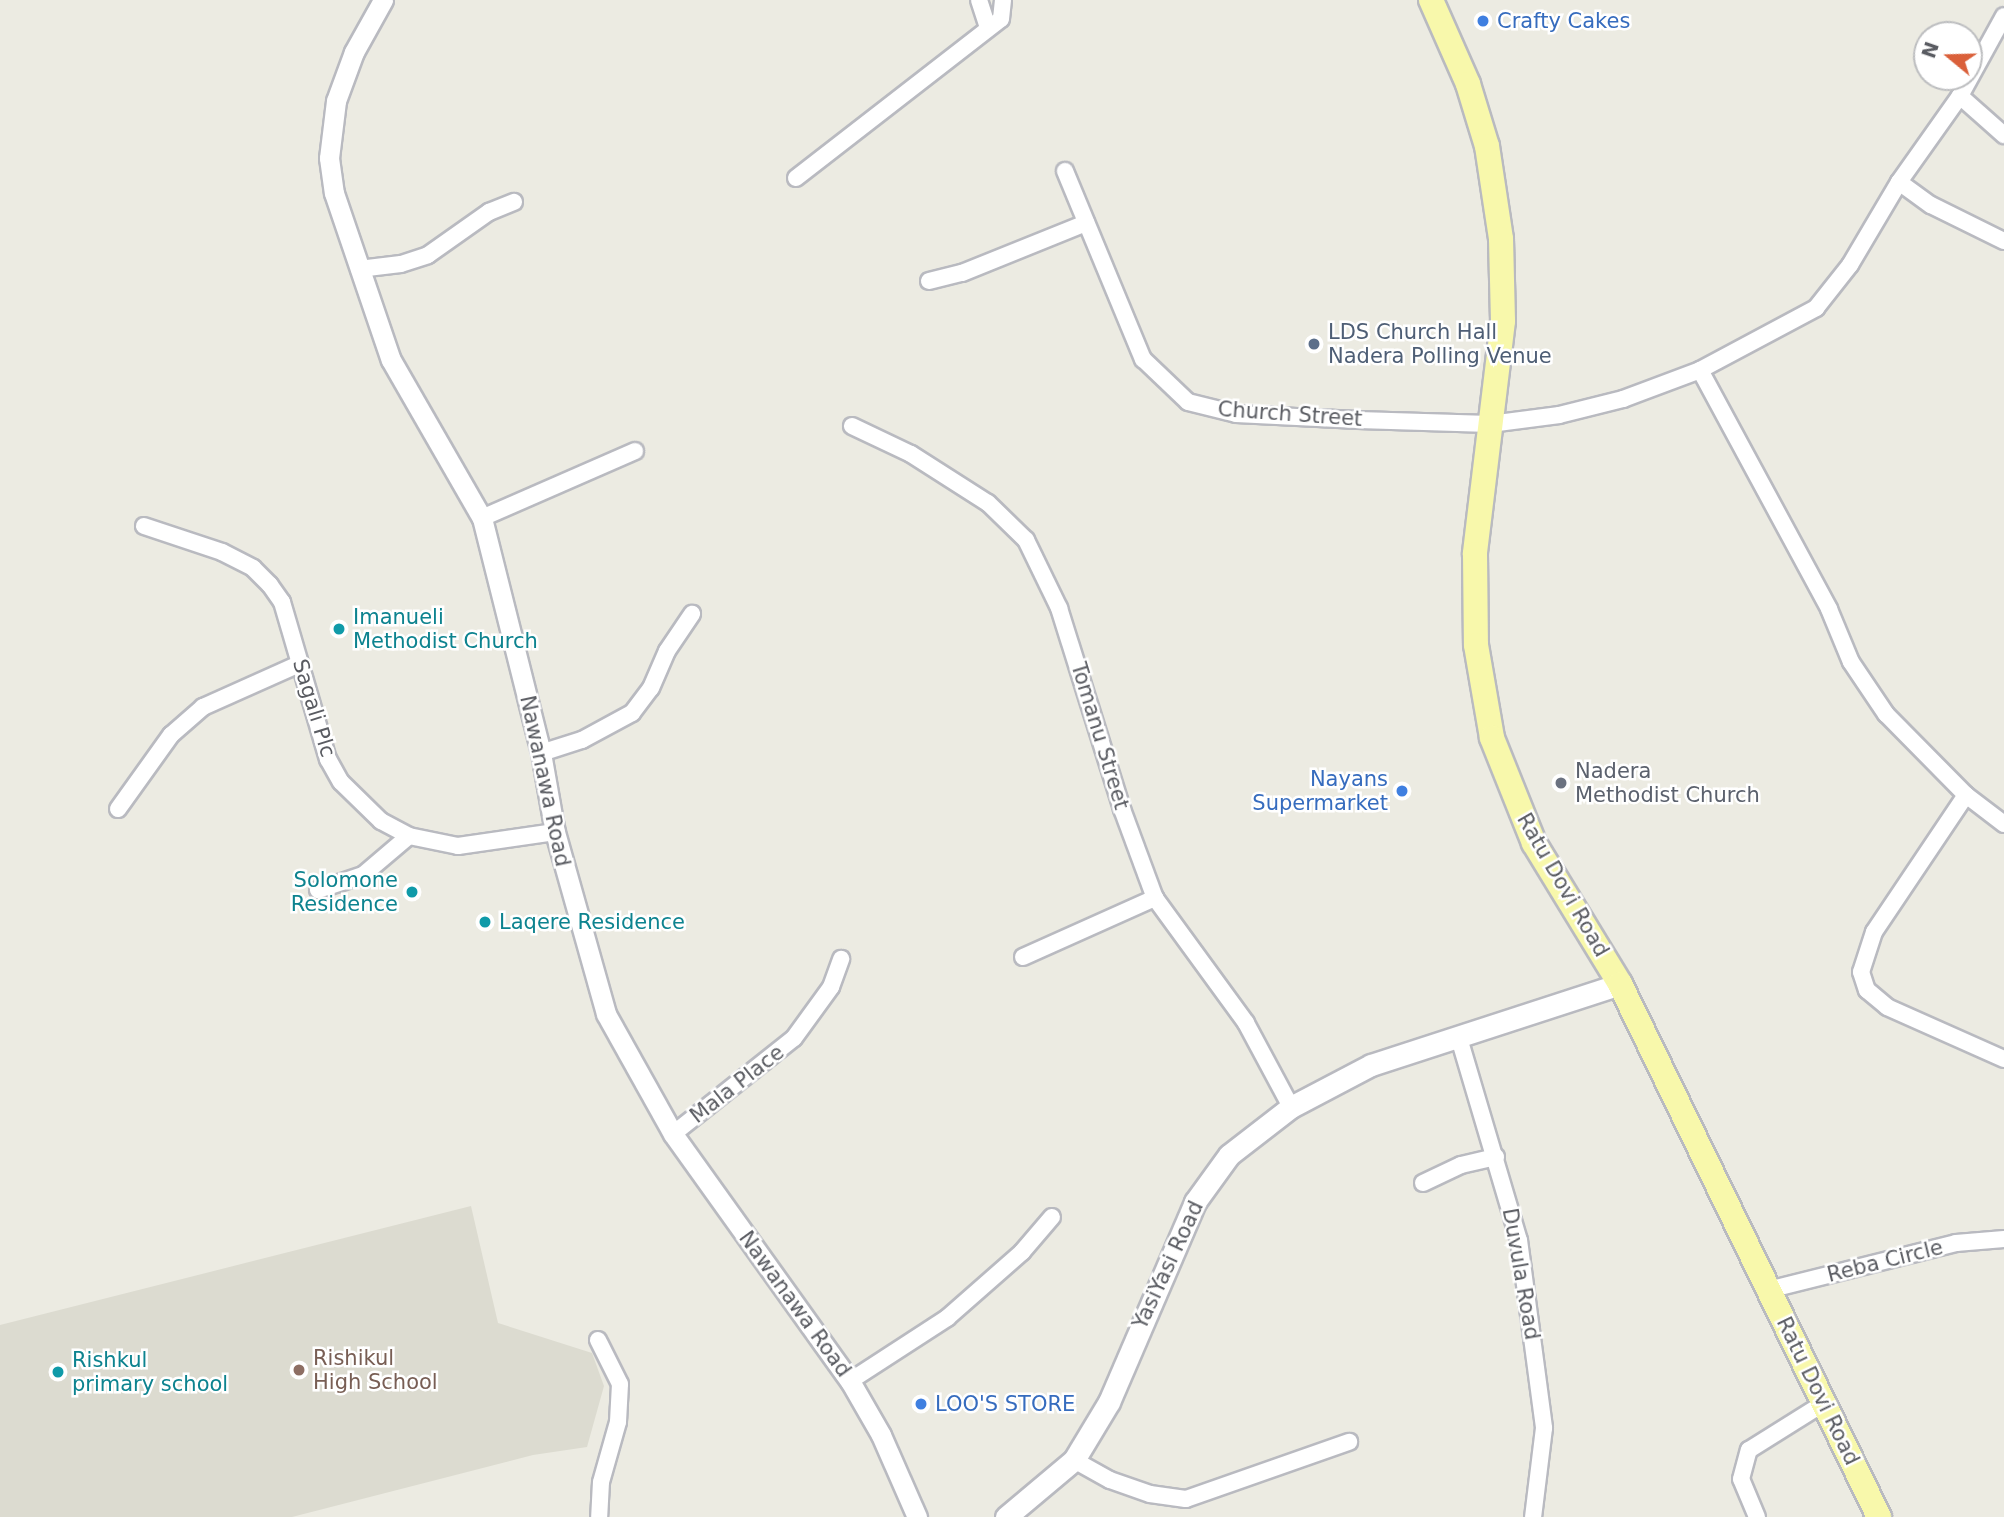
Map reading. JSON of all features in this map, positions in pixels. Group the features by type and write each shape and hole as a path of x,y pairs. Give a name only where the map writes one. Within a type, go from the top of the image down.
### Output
{"main road":[{"name":"Ratu Dovi Road","path":"1431,0 1468,85 1487,146 1501,239 1503,321 1475,554 1476,645 1492,738 1534,843 1620,984 1879,1517"},
{"name":"YasiYasi Road","path":"1006,1517 1073,1461 1109,1402 1195,1202 1229,1155 1291,1107 1371,1065 1620,984"}],"street":[{"name":"Nawanawa Road","path":"383,0 354,52 331,129 329,158 334,193 391,360 482,518 541,753 555,832 606,1014 673,1134 850,1381 881,1435 917,1517"},
{"path":"979,0 988,28"},
{"path":"796,178 1004,15 1003,0"},
{"name":"Church Street","path":"1065,171 1143,359 1188,402 1236,414 1490,424 1559,415 1623,399 1700,370 1816,309 1850,265 1899,182 1961,96 2004,16"},
{"path":"1961,96 2004,135"},
{"path":"1899,182 1931,205 2004,240"},
{"path":"359,269 401,264 428,255 469,225 514,202"},
{"path":"929,281 962,273 1086,223"},
{"path":"1700,370 1829,609 1851,662 1886,714 1966,795 2004,824"},
{"name":"Tomanu Street","path":"852,426 911,454 977,495 1009,519 1026,540 1059,608 1122,809 1155,898 1246,1023 1291,1107"},
{"path":"482,518 635,451"},
{"name":"Sagali Plc","path":"144,526 222,552 253,568 282,602 328,759 341,782 381,821 409,836 458,846 555,832"},
{"path":"541,753 582,740 632,713 651,688 667,651 692,614"},
{"path":"118,809 171,736 203,707 299,664"},
{"path":"1966,795 1874,932 1861,972 1867,990 1887,1007 2004,1059"},
{"path":"318,890 363,875 409,836"},
{"path":"1023,957 1155,898"},
{"name":"Mala Place","path":"673,1134 794,1038 831,986 841,959"},
{"name":"Duvula Road","path":"1459,1038 1519,1240 1544,1428 1533,1517"},
{"path":"1423,1183 1461,1166 1496,1157"},
{"path":"850,1381 947,1318 1022,1252 1052,1217"},
{"name":"Reba Circle","path":"1768,1290 1956,1243 2004,1239"},
{"path":"598,1340 617,1373 620,1394 618,1422 601,1482 599,1517"},
{"path":"1757,1517 1741,1479 1749,1450 1824,1403"},
{"path":"1073,1461 1110,1480 1150,1494 1186,1499 1349,1442"}],"shaded area":[{"name":"Rishikul High School","path":"471,1206 498,1323 592,1353 604,1386 587,1447 533,1455 292,1517 0,1517 0,1325"}],"place":[{"name":"Crafty Cakes","path":"1483,21"},
{"name":"LDS Church Hall Nadera Polling Venue","path":"1314,344"},
{"name":"Imanueli Methodist Church","path":"339,629"},
{"name":"Nadera Methodist Church","path":"1561,783"},
{"name":"Nayans Supermarket","path":"1402,791"},
{"name":"Solomone Residence","path":"412,892"},
{"name":"Laqere Residence","path":"485,922"},
{"name":"Rishikul High School","path":"299,1370"},
{"name":"Rishkul primary school","path":"58,1372"},
{"name":"LOO'S STORE","path":"921,1404"}]}
